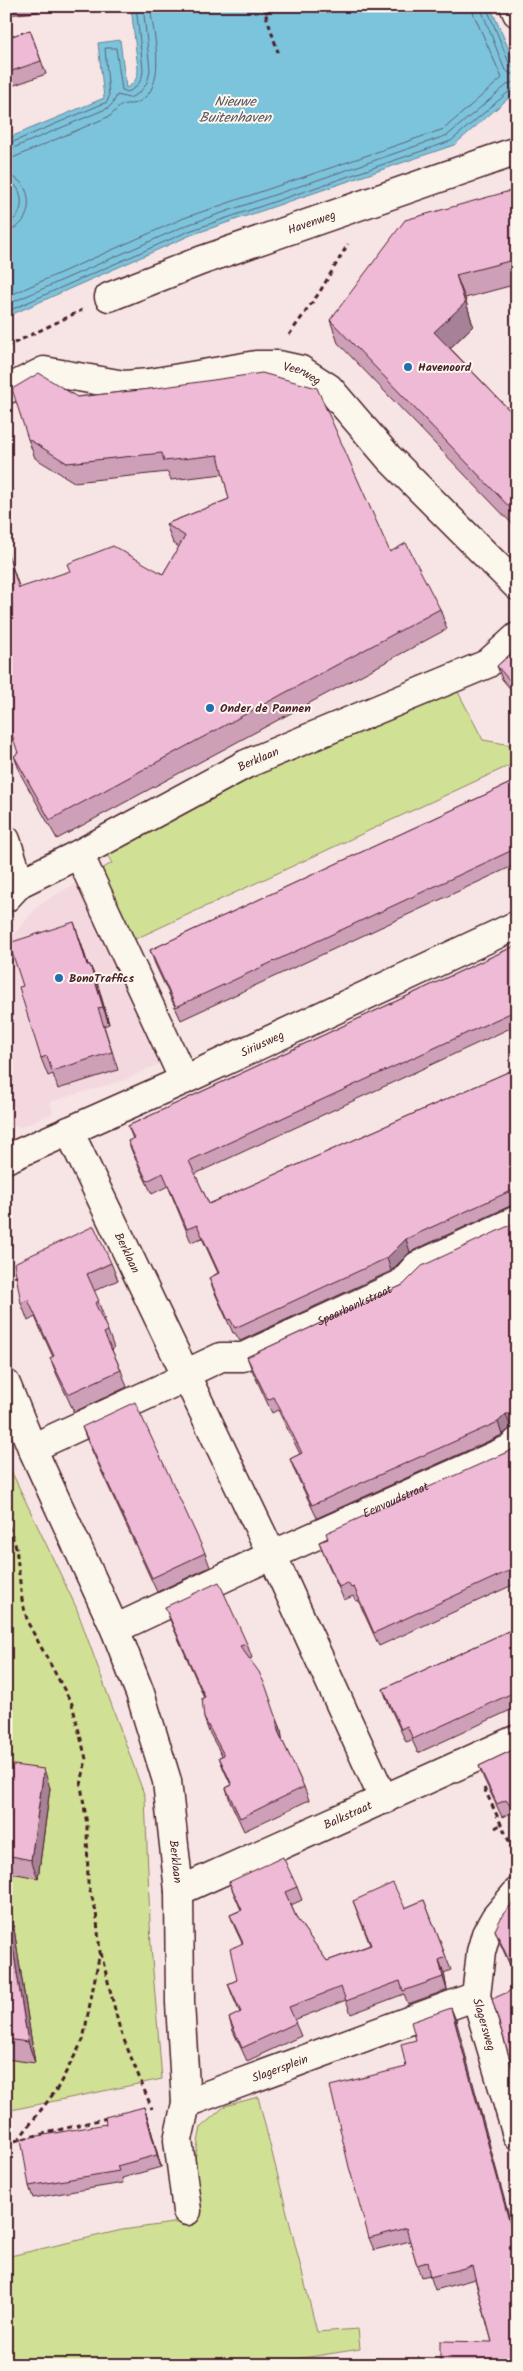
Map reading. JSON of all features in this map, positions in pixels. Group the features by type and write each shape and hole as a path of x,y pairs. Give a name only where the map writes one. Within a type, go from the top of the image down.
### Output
{"street":[{"path":"514,6 517,13"},
{"name":"Havenweg","path":"109,297 200,260 517,151"},
{"name":"Veerweg","path":"6,390 44,371 124,385 150,383 256,365 278,365 301,370 321,381 337,396 389,458 517,586"},
{"name":"Berklaan","path":"13,891 246,764 487,664 517,637"},
{"path":"6,840 13,891"},
{"path":"79,854 184,1080"},
{"name":"Siriusweg","path":"6,1158 184,1080 517,925"},
{"name":"Berklaan","path":"69,1131 272,1555 384,1800"},
{"name":"Spaarbankstraat","path":"185,1374 221,1357 243,1358 400,1284 417,1266 517,1220"},
{"path":"32,1448 171,1384 185,1374"},
{"name":"Berklaan","path":"6,1384 32,1448 115,1629 140,1693 167,1781 179,1891 180,2003 186,2103"},
{"name":"Eenvoudstraat","path":"272,1555 512,1448 517,1442"},
{"path":"115,1629 272,1555"},
{"name":"Balkstraat","path":"179,1891 384,1800 517,1738"},
{"name":"Slagersweg","path":"517,1892 495,1918 486,1934 481,1952 476,1996 517,2135"},
{"name":"Slagersplein","path":"186,2103 476,1996"},
{"path":"186,2103 178,2140 187,2211"}],"path":[{"path":"263,6 278,52"},
{"path":"265,12 280,6"},
{"path":"289,336 319,293 352,237"},
{"path":"6,347 109,297"},
{"path":"6,1281 23,1273"},
{"path":"6,1507 9,1477"},
{"path":"6,1518 16,1547 28,1623 72,1704 86,1759 81,1785 87,1824 88,1884 96,1911 100,1952 120,2030 152,2109"},
{"path":"470,1760 517,1858"},
{"path":"495,1828 502,1824"},
{"path":"18,2140 57,2089 83,2040 100,1952"},
{"path":"143,2111 186,2103"},
{"path":"6,2143 109,2117"}],"shaded area":[{"path":"100,870 184,1052 125,1080 50,1102 53,1113 21,1127 6,1125 6,997 11,969 8,958 15,933 38,906"}],"green space":[{"path":"457,690 483,740 517,746 517,762 133,940 100,870 112,863 106,853 258,771"},
{"path":"6,1460 76,1607 145,1797 151,1947 162,2079 6,2111"},
{"path":"258,2097 317,2332 358,2329 360,2349 258,2365 6,2365 6,2257 122,2230 195,2220 192,2174 201,2127 225,2106"}],"water":[{"name":"Nieuwe Buitenhaven","path":"131,6 490,6 517,68 517,91 454,145 191,235 6,317 6,215 9,212 6,141 13,136 104,98 98,43 120,40 126,88 133,83 138,69"}],"building":[{"path":"30,30 41,61 6,73 6,38"},
{"name":"Havenoord","path":"517,189 517,259 456,275 465,303 434,332 517,418 517,515 330,320 405,220"},
{"path":"39,373 77,397 262,373 317,388 390,552 406,543 440,609 50,820 14,756 18,753 6,716 6,549 19,588 70,571 67,564 113,546 163,574 185,536 166,524 229,499 218,455 164,461 162,453 67,463 28,439 12,389"},
{"path":"517,648 517,689 497,666"},
{"path":"517,780 517,848 176,1007 150,950"},
{"path":"74,922 87,965 90,965 103,1007 98,1008 112,1052 52,1071 47,1056 41,1058 19,987 23,986 9,943"},
{"path":"517,945 517,1010 189,1161 209,1204 517,1068 517,1193 513,1191 506,1193 406,1239 387,1258 235,1328 230,1319 228,1320 209,1278 219,1273 197,1225 187,1229 163,1173 147,1181 128,1141 134,1138 128,1126"},
{"path":"517,1222 517,1414 506,1414 498,1422 312,1505 290,1459 302,1453 274,1397 268,1400 247,1357 403,1285 422,1266"},
{"path":"94,1226 111,1263 87,1274 99,1301 95,1303 108,1331 104,1333 121,1370 68,1394 50,1358 54,1356 28,1300 21,1303 14,1263"},
{"path":"135,1402 205,1553 152,1578 82,1427"},
{"path":"517,1446 517,1567 374,1633 354,1587 351,1588 348,1583 339,1587 319,1542 328,1539 326,1533"},
{"path":"219,1582 247,1644 240,1646 259,1672 266,1687 276,1716 278,1731 304,1787 240,1818 226,1788 232,1785 219,1757 224,1755 204,1718 202,1698 205,1697 165,1607"},
{"path":"517,1627 517,1691 413,1739 407,1726 401,1729 383,1689"},
{"path":"517,1748 517,1815 506,1800 497,1804 479,1766"},
{"path":"6,1764 44,1769 31,1860 6,1855"},
{"path":"283,1857 297,1887 285,1892 297,1919 327,1961 371,1945 353,1901 393,1883 405,1908 424,1900 446,1957 439,1960 443,1977 403,1991 400,1981 346,2001 341,1987 289,2007 296,2023 242,2048 229,2018 241,2012 228,1984 237,1980 230,1949 243,1943 230,1915 242,1910 229,1882"},
{"path":"517,1898 517,1978 495,1930 503,1914"},
{"path":"6,1905 28,2042 6,2039"},
{"path":"517,1988 517,2078 492,1999"},
{"path":"451,2008 517,2250 517,2365 440,2365 440,2341 492,2342 472,2266 430,2277 427,2262 417,2265 406,2228 369,2238 349,2167 330,2086 406,2067 401,2044 416,2040 411,2022"},
{"path":"144,2107 157,2155 117,2166 119,2171 29,2186 21,2139 106,2124 105,2117"}],"place":[{"name":"Havenoord","path":"408,367"},
{"name":"Onder de Pannen","path":"210,708"},
{"name":"BonoTraffics","path":"59,978"}]}
